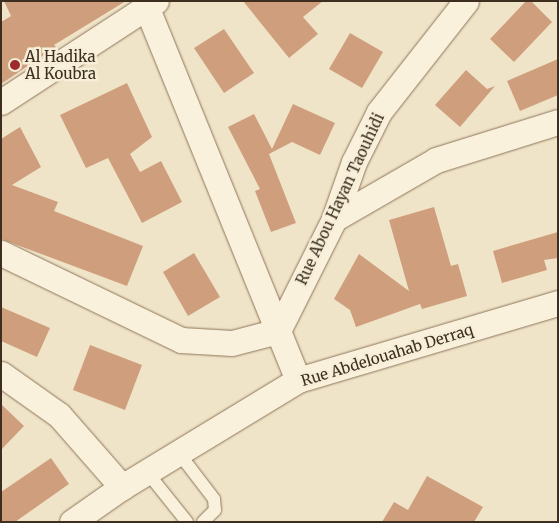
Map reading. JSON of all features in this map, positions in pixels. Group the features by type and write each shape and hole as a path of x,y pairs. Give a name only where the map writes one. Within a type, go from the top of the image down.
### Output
{"street":[{"name":"Rue Abou Hayan Taouhidi","path":"278,331 334,219 354,162 379,112 466,1"},
{"path":"1,102 149,3 298,380"},
{"path":"334,219 436,160 558,122"},
{"path":"1,253 181,340 232,343 278,331"},
{"name":"Rue Abdelouahab Derraq","path":"72,522 122,487 298,380 558,303"},
{"path":"1,374 58,415 122,487"}],"lane":[{"path":"178,452 214,499 215,510 203,522"},
{"path":"147,472 187,522"}],"building":[{"path":"4,1 126,1 54,45 56,47 1,84 1,22 11,16"},
{"path":"243,1 323,1 303,17 318,34 289,58"},
{"path":"526,1 531,1 552,22 514,62 490,39"},
{"path":"224,29 254,73 224,93 194,48"},
{"path":"350,33 383,52 362,88 329,69"},
{"path":"558,59 558,95 520,111 507,81"},
{"path":"466,70 487,89 495,86 460,127 435,105"},
{"path":"127,83 152,137 130,154 140,172 161,161 182,202 142,223 108,158 86,168 60,115"},
{"path":"293,104 335,123 320,155 292,142 269,154 296,223 271,232 255,191 260,189 228,127 254,114 272,149"},
{"path":"20,127 41,167 12,185 58,202 54,211 143,246 127,286 1,239 1,139"},
{"path":"434,207 451,266 458,264 467,296 422,309 420,304 356,327 350,310 334,299 359,254 409,291 389,220"},
{"path":"558,232 558,258 544,260 547,270 502,283 493,251"},
{"path":"194,253 220,297 188,316 163,272"},
{"path":"1,307 50,328 37,357 1,341"},
{"path":"90,345 142,365 125,410 73,390"},
{"path":"1,404 24,426 1,450"},
{"path":"51,458 69,484 15,522 1,522 1,492"},
{"path":"427,476 483,507 474,522 382,522 394,502 408,510"}],"place":[{"name":"Al Hadika Al Koubra","path":"15,65"}]}
